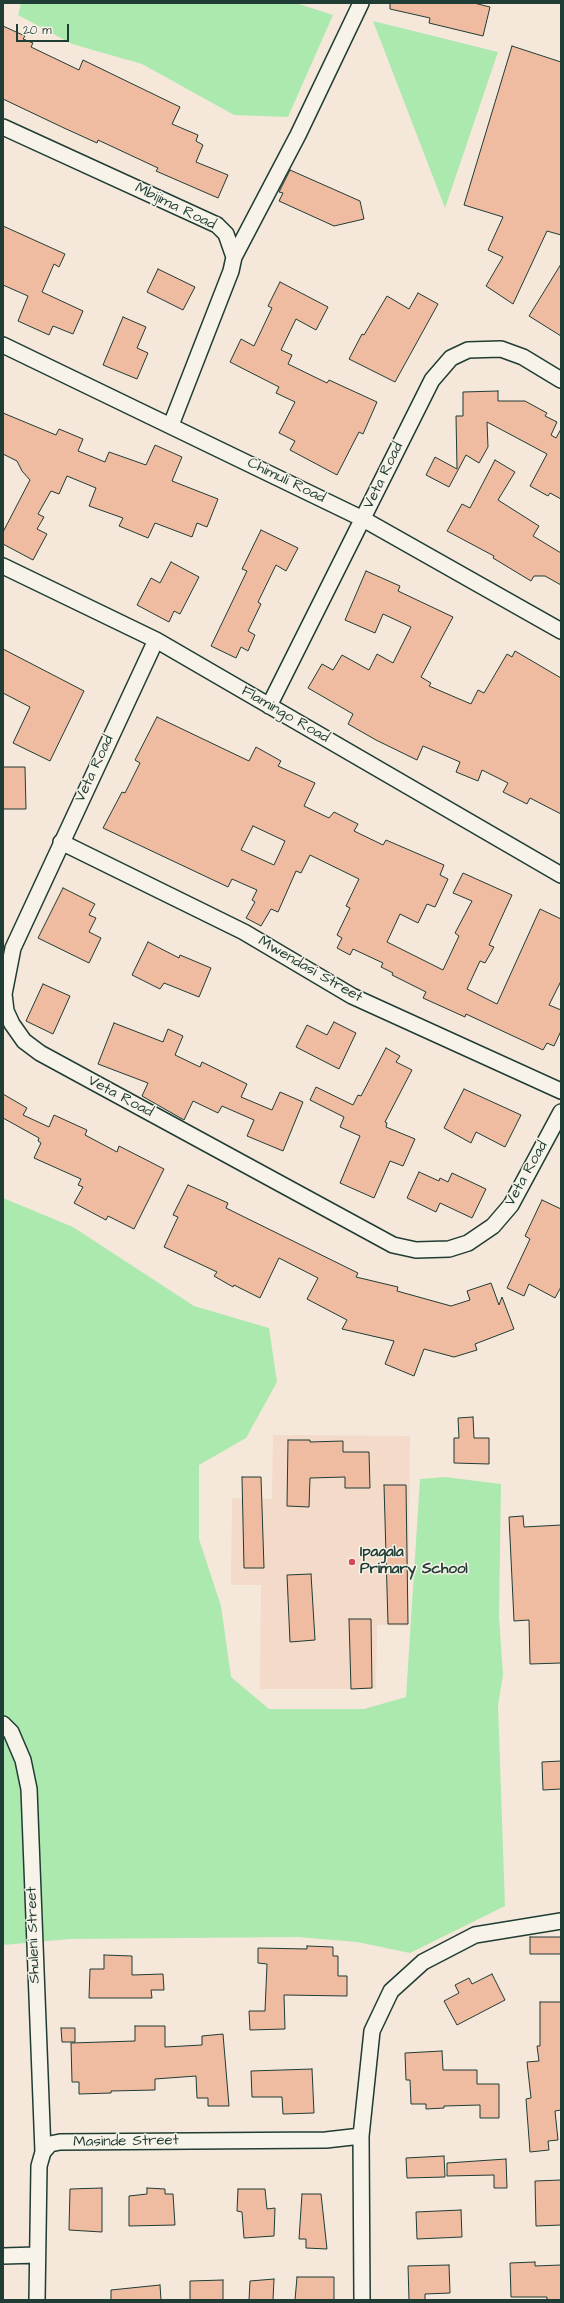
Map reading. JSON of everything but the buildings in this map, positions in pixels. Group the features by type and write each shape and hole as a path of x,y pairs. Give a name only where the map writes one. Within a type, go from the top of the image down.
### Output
{"street":[{"path":"170,425 231,271 234,257 298,136 361,3"},
{"name":"Mbijima Road","path":"3,127 217,225 228,238 234,257"},
{"name":"Chimuli Road","path":"3,345 363,519 561,631"},
{"name":"Veta Road","path":"269,706 432,380 451,358 468,350 501,349 523,357 561,380"},
{"name":"Flamingo Road","path":"3,566 156,640 561,875"},
{"name":"Veta Road","path":"156,640 8,953 4,994 6,1011 12,1024 24,1041 40,1053 393,1245 416,1250 449,1249 468,1243 493,1226 511,1205 561,1112"},
{"name":"Mwendasi Street","path":"61,842 244,932 352,996 561,1091"},
{"name":"Shuleni Street","path":"3,1724 11,1732 23,1760 29,1789 43,2152"},
{"path":"362,2300 361,2136 372,2031 391,1991 423,1962 475,1935 561,1921"},
{"name":"Masinde Street","path":"43,2152 50,2144 60,2142 326,2140 361,2136"},
{"path":"37,2300 39,2166 43,2152"},
{"path":"3,2256 37,2255"}],"shaded area":[{"name":"Ipagala Primary School","path":"273,1435 410,1436 408,1626 377,1625 376,1689 260,1689 261,1585 231,1585 232,1498 272,1499"}],"green space":[{"path":"21,3 296,3 333,15 288,117 234,115 142,64 72,44 18,15"},
{"path":"373,21 498,52 445,208"},
{"path":"3,1198 73,1227 194,1306 269,1328 277,1382 246,1438 199,1465 199,1539 221,1606 231,1677 269,1709 364,1709 406,1697 420,1479 445,1477 501,1484 499,1617 503,1675 498,1705 505,1906 410,1953 357,1942 297,1937 70,1939 3,1945"}],"place":[{"name":"Ipagala Primary School","path":"352,1562"}]}
